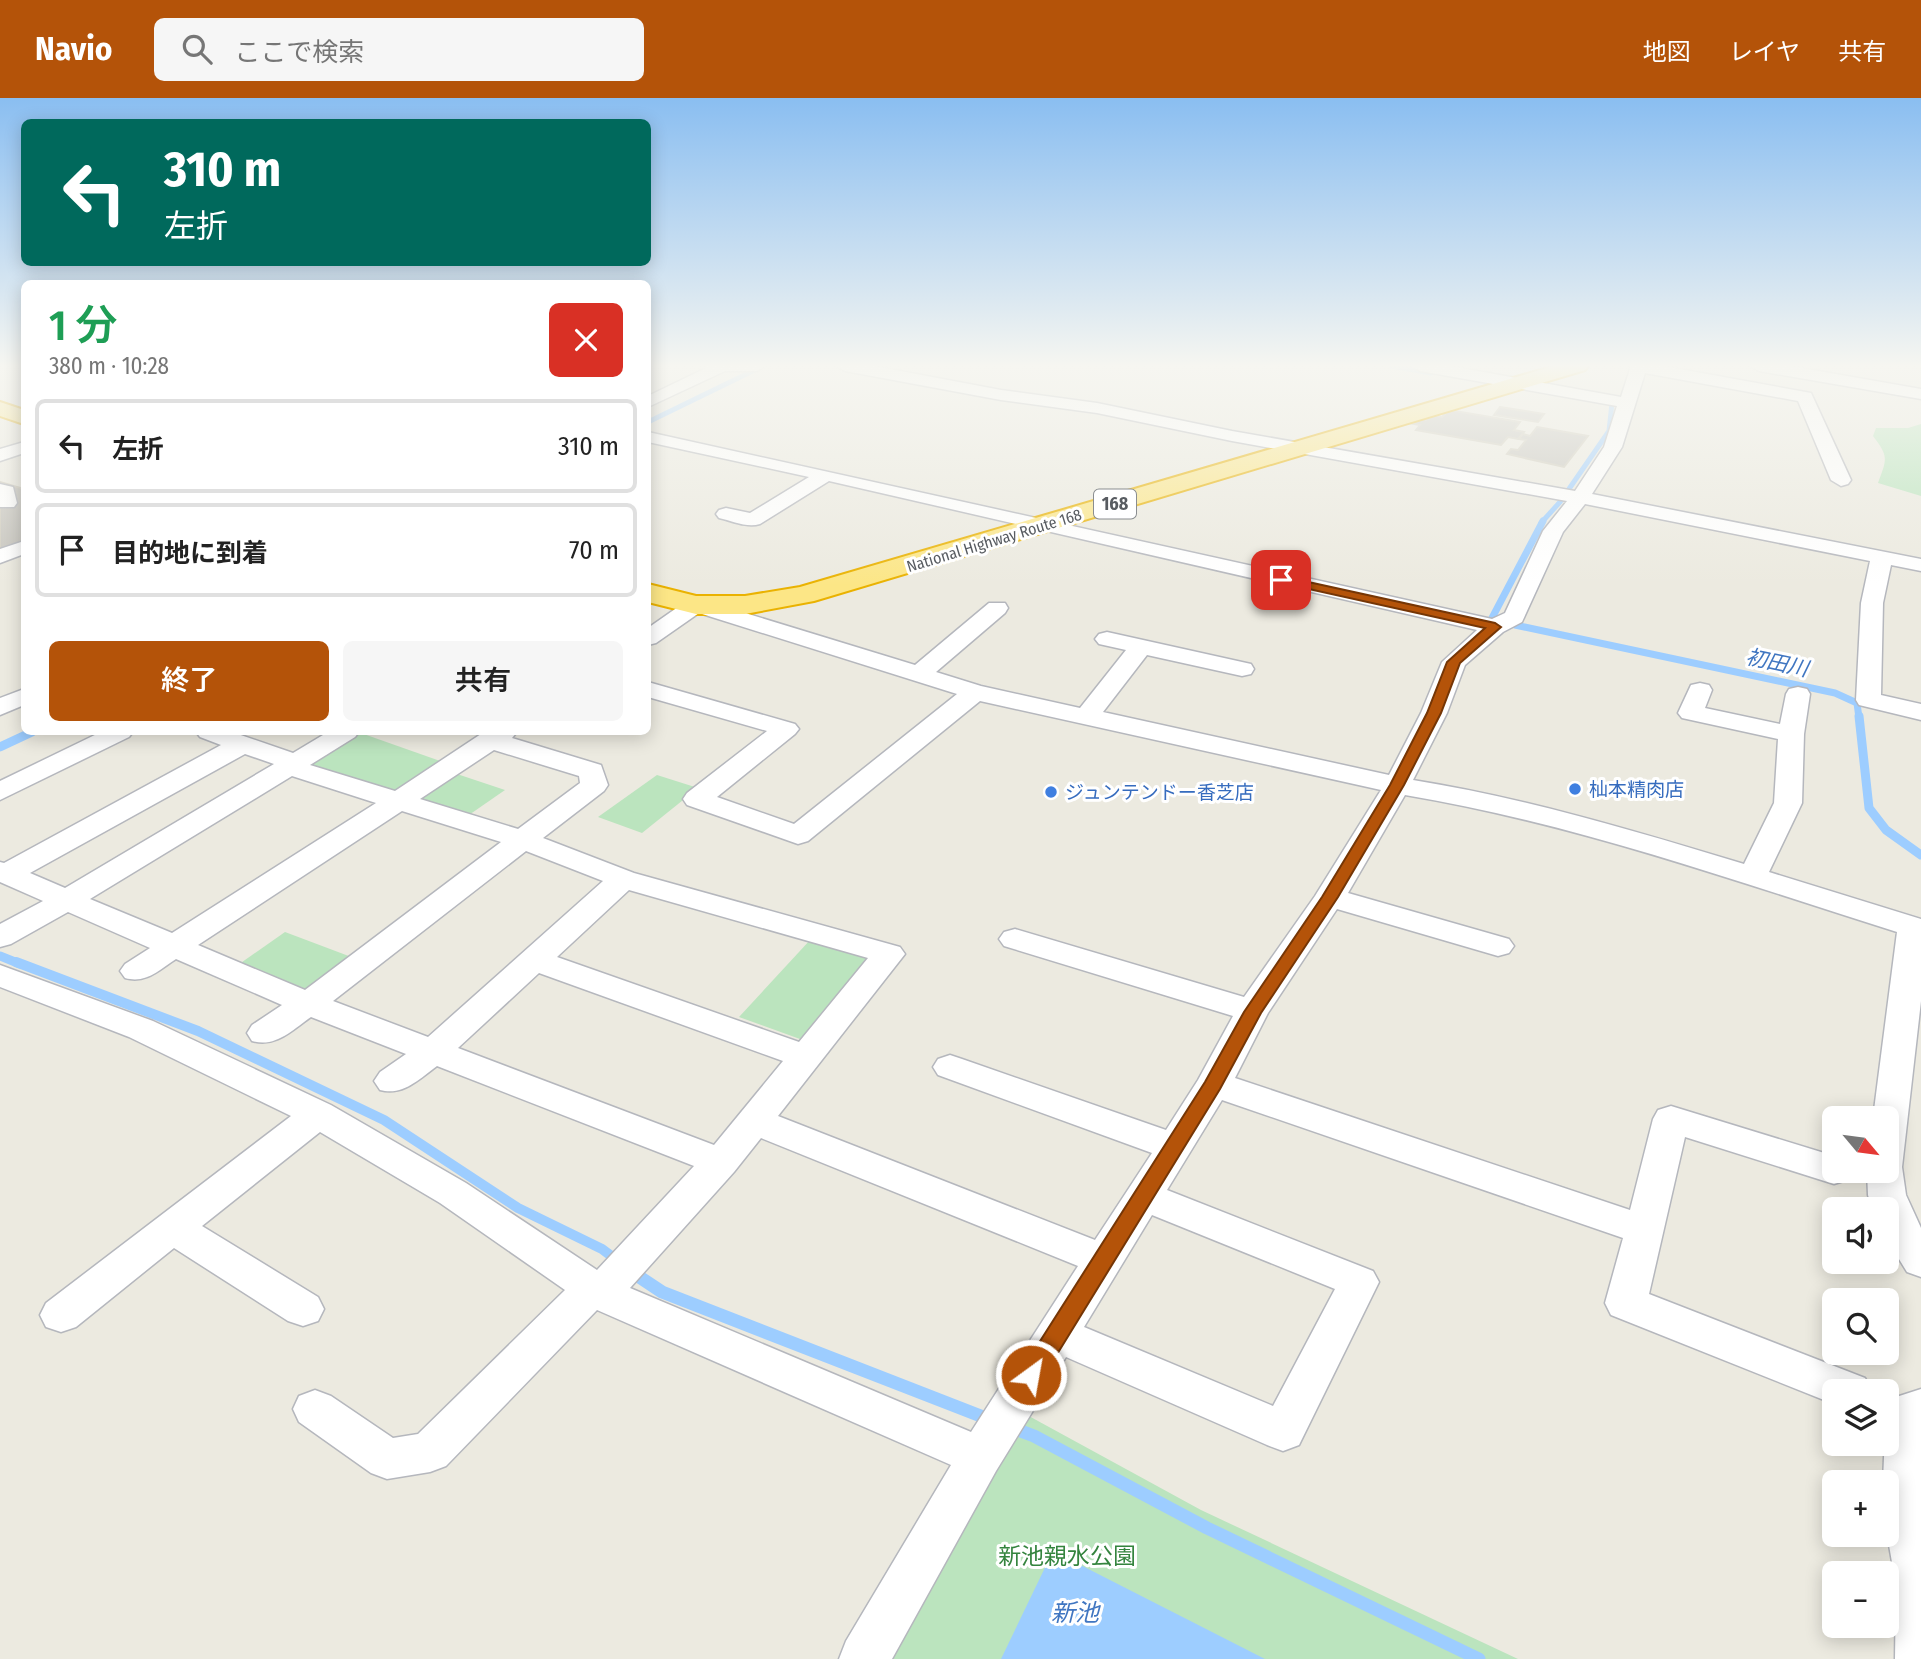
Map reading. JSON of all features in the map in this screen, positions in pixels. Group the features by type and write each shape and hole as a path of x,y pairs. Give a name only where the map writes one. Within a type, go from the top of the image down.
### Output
{"highway":[{"name":"National Highway Route 168","path":"651,594 696,605 745,605 804,595 1335,439"}],"street":[{"path":"0,445 18,439"},
{"path":"657,439 1047,524 1329,592 1495,627"},
{"path":"1257,439 1921,565"},
{"path":"864,1659 980,1457 1214,1084 1252,1012 1330,897 1397,785 1434,713 1454,662 1495,627 1514,617 1569,497 1613,447 1616,439"},
{"path":"1823,439 1840,480"},
{"path":"0,455 21,448"},
{"path":"726,514 753,520 826,475"},
{"path":"0,557 21,548"},
{"path":"1882,557 1872,603 1868,700 1921,712"},
{"path":"651,636 696,605 975,692 1397,785 1468,797 1629,838 1917,928 1894,1106"},
{"path":"918,674 997,608"},
{"path":"1107,639 1241,669"},
{"path":"1086,716 1140,648"},
{"path":"651,690 786,729 697,799 799,835 975,692"},
{"path":"1700,690 1691,713 1791,734"},
{"path":"1752,877 1788,803 1791,734 1798,694"},
{"path":"0,707 21,697"},
{"path":"0,792 114,735"},
{"path":"218,735 290,764 520,839 623,879 889,954 721,1161 596,1291 430,1452 387,1459 315,1409"},
{"path":"0,937 67,900 341,735"},
{"path":"136,971 497,736 591,771 594,785 520,839 308,1004 264,1033"},
{"path":"3,872 243,744"},
{"path":"3,872 308,1004 721,1161"},
{"path":"392,1081 433,1052 623,879"},
{"path":"1330,897 1498,946"},
{"path":"1015,939 1252,1012"},
{"path":"534,960 807,1057"},
{"path":"0,975 141,1029 318,1114 453,1193 596,1291 980,1457"},
{"path":"950,1067 1175,1147"},
{"path":"1214,1084 1645,1230"},
{"path":"61,1315 318,1114"},
{"path":"1822,1166 1671,1119 1626,1303 1822,1380"},
{"path":"755,1121 1104,1260"},
{"path":"1887,1183 1892,1213 1921,1261"},
{"path":"1057,1334 1283,1431 1359,1282 1144,1196"},
{"path":"173,1228 303,1309"},
{"path":"1905,1409 1906,1507 1920,1587 1920,1659"}],"green space":[{"path":"1875,439 1921,439 1921,496 1878,483 1885,458"},
{"path":"353,735 366,735 443,762 393,794 305,763"},
{"path":"448,771 505,790 466,817 408,797"},
{"path":"657,775 698,788 642,833 598,817"},
{"path":"285,932 354,958 308,997 235,967"},
{"path":"811,939 879,956 811,1043 739,1017"},
{"name":"新池親水公園","path":"1027,1415 1201,1510 1518,1659 889,1659"}],"water":[{"name":"新池","path":"1053,1551 1265,1659 1001,1659"}],"building":[{"path":"1466,439 1506,439 1501,445"},
{"path":"1519,439 1586,439 1564,467 1507,454 1511,449 1518,450 1526,440"},
{"path":"0,482 21,488 21,542 0,551"}],"waterway":[{"name":"初田川","path":"1541,523 1560,502 1604,439"},
{"name":"初田川","path":"1492,618 1543,521"},
{"name":"初田川","path":"1515,625 1835,693 1857,703 1859,718"},
{"name":"初田川","path":"1859,716 1869,808 1886,830 1921,855"},
{"path":"0,747 26,735"},
{"path":"0,956 20,964"},
{"path":"16,962 198,1031 384,1120 518,1208 602,1249 618,1261"},
{"path":"632,1272 662,1292 991,1420"},
{"path":"1010,1427 1034,1436 1207,1528 1479,1659"}],"place":[{"name":"杣本精肉店","path":"1575,789"},
{"name":"ジュンテンドー香芝店","path":"1051,792"}],"route":[{"path":"1031,1375 1214,1084 1252,1012 1330,897 1397,785 1434,713 1454,662 1495,627 1281,580"}]}
